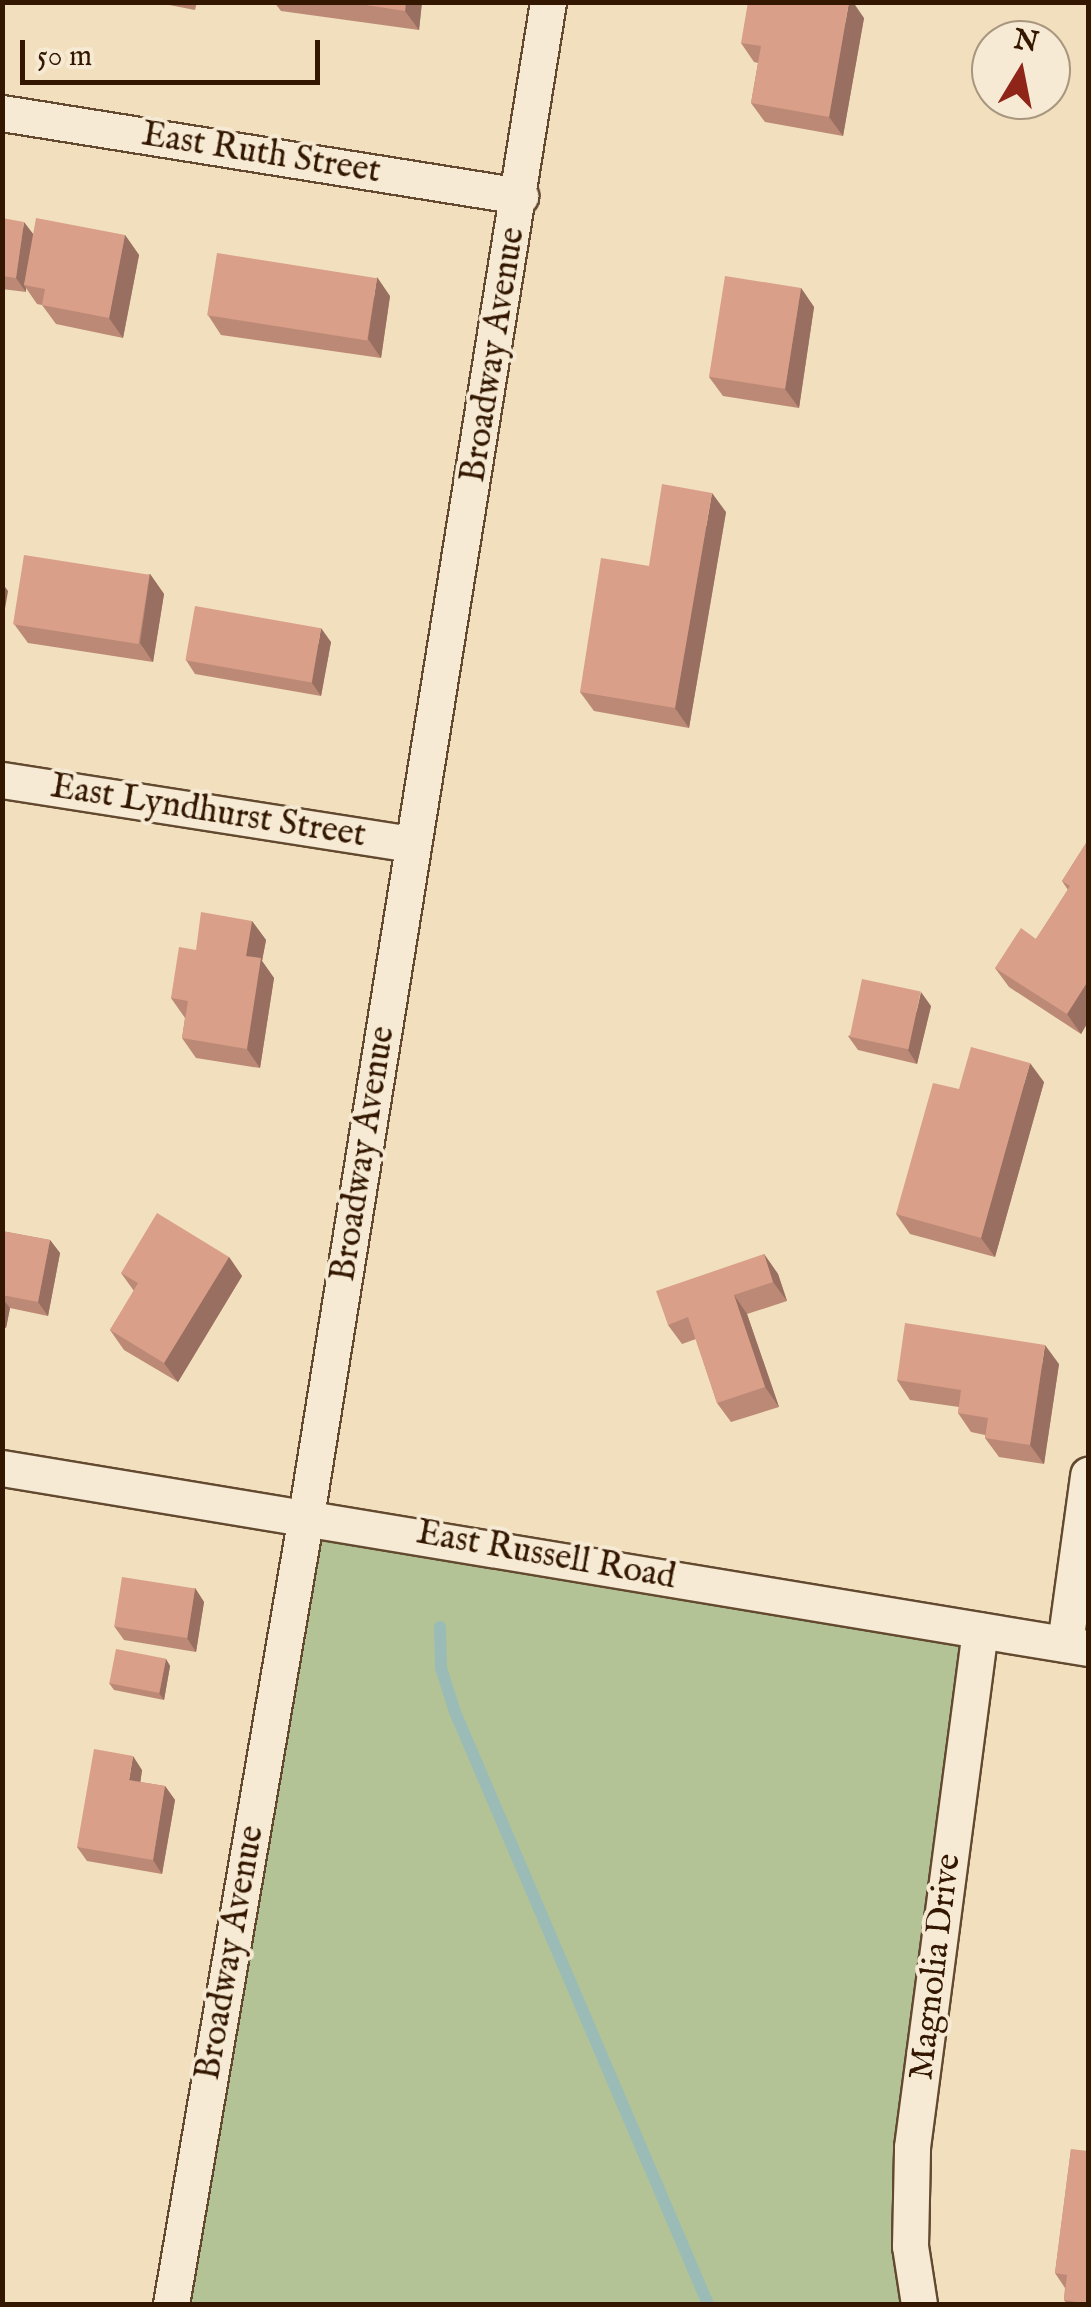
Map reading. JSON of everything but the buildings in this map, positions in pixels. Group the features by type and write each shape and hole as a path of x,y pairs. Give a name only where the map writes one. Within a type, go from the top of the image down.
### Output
{"street":[{"name":"Broadway Avenue","path":"171,2304 306,1516 548,2"},
{"name":"East Ruth Street","path":"2,112 520,196"},
{"name":"East Lyndhurst Street","path":"2,780 413,844"},
{"name":"East Russell Road","path":"2,1468 1076,1646"},
{"path":"1076,1646 1088,1476"},
{"name":"Magnolia Drive","path":"919,2304 910,2246 912,2147 980,1630"}],"green space":[{"path":"306,1516 980,1630 912,2147 919,2304 171,2304"}],"waterway":[{"path":"440,1627 441,1668 455,1712 708,2304"}]}
